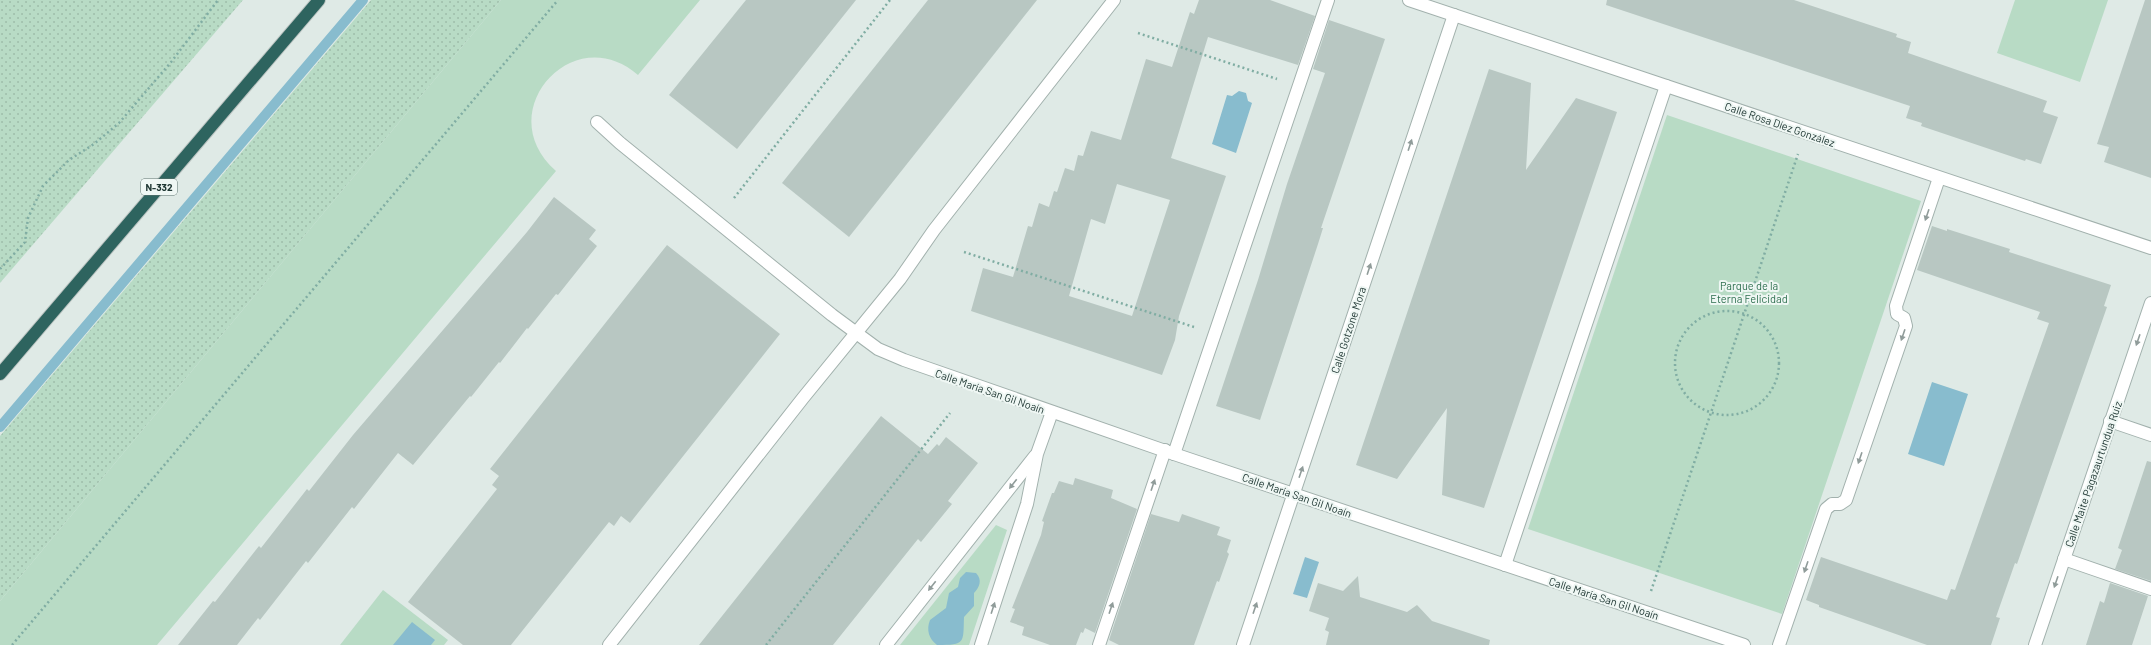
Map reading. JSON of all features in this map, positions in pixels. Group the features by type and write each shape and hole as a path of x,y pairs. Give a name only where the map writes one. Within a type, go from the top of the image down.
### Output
{"highway":[{"name":"N-332","path":"0,374 318,0"}],"street":[{"path":"609,645 855,333 900,279 934,230 1114,0"},
{"path":"1099,645 1169,452 1214,334 1328,0"},
{"name":"Calle Rosa Díez González","path":"1409,0 2151,248"},
{"name":"Calle Gotzone Mora","path":"1242,645 1454,15"},
{"path":"1505,565 1666,86"},
{"name":"Calle María San Gil Noaín","path":"597,122 644,163 855,333 878,349 904,360 1169,452 1744,645"},
{"path":"1779,645 1826,509 1832,504 1840,504 1846,500 1903,334 1906,322 1897,314 1896,306 1940,178"},
{"name":"Calle Maite Pagazaurtundua Ruiz","path":"2035,645 2151,303"},
{"path":"981,645 1027,504 1037,454 1052,412"},
{"path":"2110,421 2151,435"},
{"path":"886,645 1037,454"},
{"path":"2064,559 2151,589"}],"path":[{"path":"0,270 25,242 28,218 43,186 69,160 94,144 119,123 172,61 218,0"},
{"path":"12,645 558,0"},
{"path":"734,198 890,0"},
{"path":"1138,33 1299,86"},
{"path":"1644,612 1806,133"},
{"path":"964,252 1214,334"},
{"path":"1728,311 1745,314 1759,321 1770,333 1778,348 1780,364 1777,380 1770,394 1758,406 1743,413 1727,416 1711,413 1696,406 1685,394 1677,379 1675,363 1677,346 1685,332 1697,320 1712,313 1728,311"},
{"path":"766,645 950,413"}],"green space":[{"path":"0,0 243,0 0,283"},
{"path":"371,0 501,0 0,601 0,436"},
{"path":"501,0 700,0 638,75 613,60 588,58 566,65 548,80 535,100 531,124 538,148 556,171 157,645 0,645 0,601"},
{"path":"2015,0 2108,0 2080,82 1997,53"},
{"name":"Parque de la Eterna Felicidad","path":"1667,115 1921,201 1782,614 1528,529"},
{"path":"996,525 1007,530 969,645 900,645"},
{"path":"383,590 448,640 444,645 340,645"}],"water":[{"path":"1239,91 1246,93 1248,101 1252,103 1236,153 1212,144 1227,95 1232,96"},
{"path":"1932,382 1968,394 1944,466 1908,454"},
{"path":"1305,557 1319,562 1307,598 1293,594"},
{"path":"966,572 976,573 980,581 979,586 974,593 974,606 964,617 963,637 958,643 937,645 932,640 928,631 930,620 946,608 949,593 958,587 960,578"},
{"path":"412,622 435,640 431,645 393,645"}],"building":[{"path":"746,0 856,0 737,149 669,95"},
{"path":"928,0 1037,0 849,237 782,183"},
{"path":"1199,0 1270,0 1315,16 1298,65 1208,37 1171,158 1226,176 1179,316 1175,340 1162,375 971,311 983,268 1013,277 1028,226 1032,227 1039,203 1049,207 1054,191 1057,192 1065,168 1074,171 1078,155 1083,156 1091,131 1121,140 1146,59 1172,67 1190,12 1194,14","holes":["1117,184 1170,200 1132,316 1069,296 1091,219 1105,224"]},
{"path":"1607,0 1794,0 1897,34 1896,37 1911,42 1908,53 2047,101 2043,112 2058,117 2041,164 2026,159 2025,161 1921,126 1922,123 1906,118 1910,106 1606,5"},
{"path":"2145,0 2151,0 2151,178 2104,162 2109,147 2097,144"},
{"path":"1329,20 1385,39 1321,228 1323,228 1260,420 1216,406 1258,280 1287,184 1325,73 1313,69"},
{"path":"1489,69 1531,83 1526,170 1576,98 1617,112 1484,508 1442,495 1447,408 1397,479 1356,465"},
{"path":"554,197 596,230 589,239 597,246 558,295 556,294 528,329 527,328 500,363 499,362 413,465 398,453 354,509 352,507 308,563 306,561 260,620 258,618 237,645 178,645 213,601 215,602 259,546 261,548 307,489 309,491 353,435 527,232"},
{"path":"1932,226 1947,231 1947,229 2010,249 2009,252 2111,285 2104,306 2107,307 2017,564 2015,563 1996,617 2000,618 1991,645 1927,645 1819,607 1819,605 1806,600 1821,557 1947,600 1951,589 1955,590 2049,323 2037,319 2040,312 1917,270"},
{"path":"667,245 780,334 630,523 621,516 614,526 609,522 511,645 463,645 408,602 497,489 492,485 499,476 490,469"},
{"path":"881,416 928,454 937,444 939,446 946,437 978,463 948,501 952,504 921,542 918,539 833,645 699,645"},
{"path":"2147,461 2151,462 2151,581 2115,569 2122,550 2118,548"},
{"path":"1075,478 1113,490 1111,498 1137,509 1095,633 1085,628 1083,633 1081,632 1076,645 1050,645 1022,635 1024,627 1010,622 1015,609 1012,608 1041,535 1044,522 1042,521 1052,493 1054,493 1059,481 1073,485"},
{"path":"1151,514 1179,522 1182,514 1220,527 1217,535 1231,540 1227,552 1229,554 1219,582 1217,581 1194,645 1119,645 1109,640"},
{"path":"1358,576 1360,597 1407,612 1417,605 1432,621 1490,640 1489,645 1326,645 1329,632 1325,630 1329,618 1309,611 1318,583 1343,591"},
{"path":"2110,583 2148,596 2132,645 2086,645 2100,601 2104,603"}],"waterway":[{"path":"0,427 363,0"}]}
